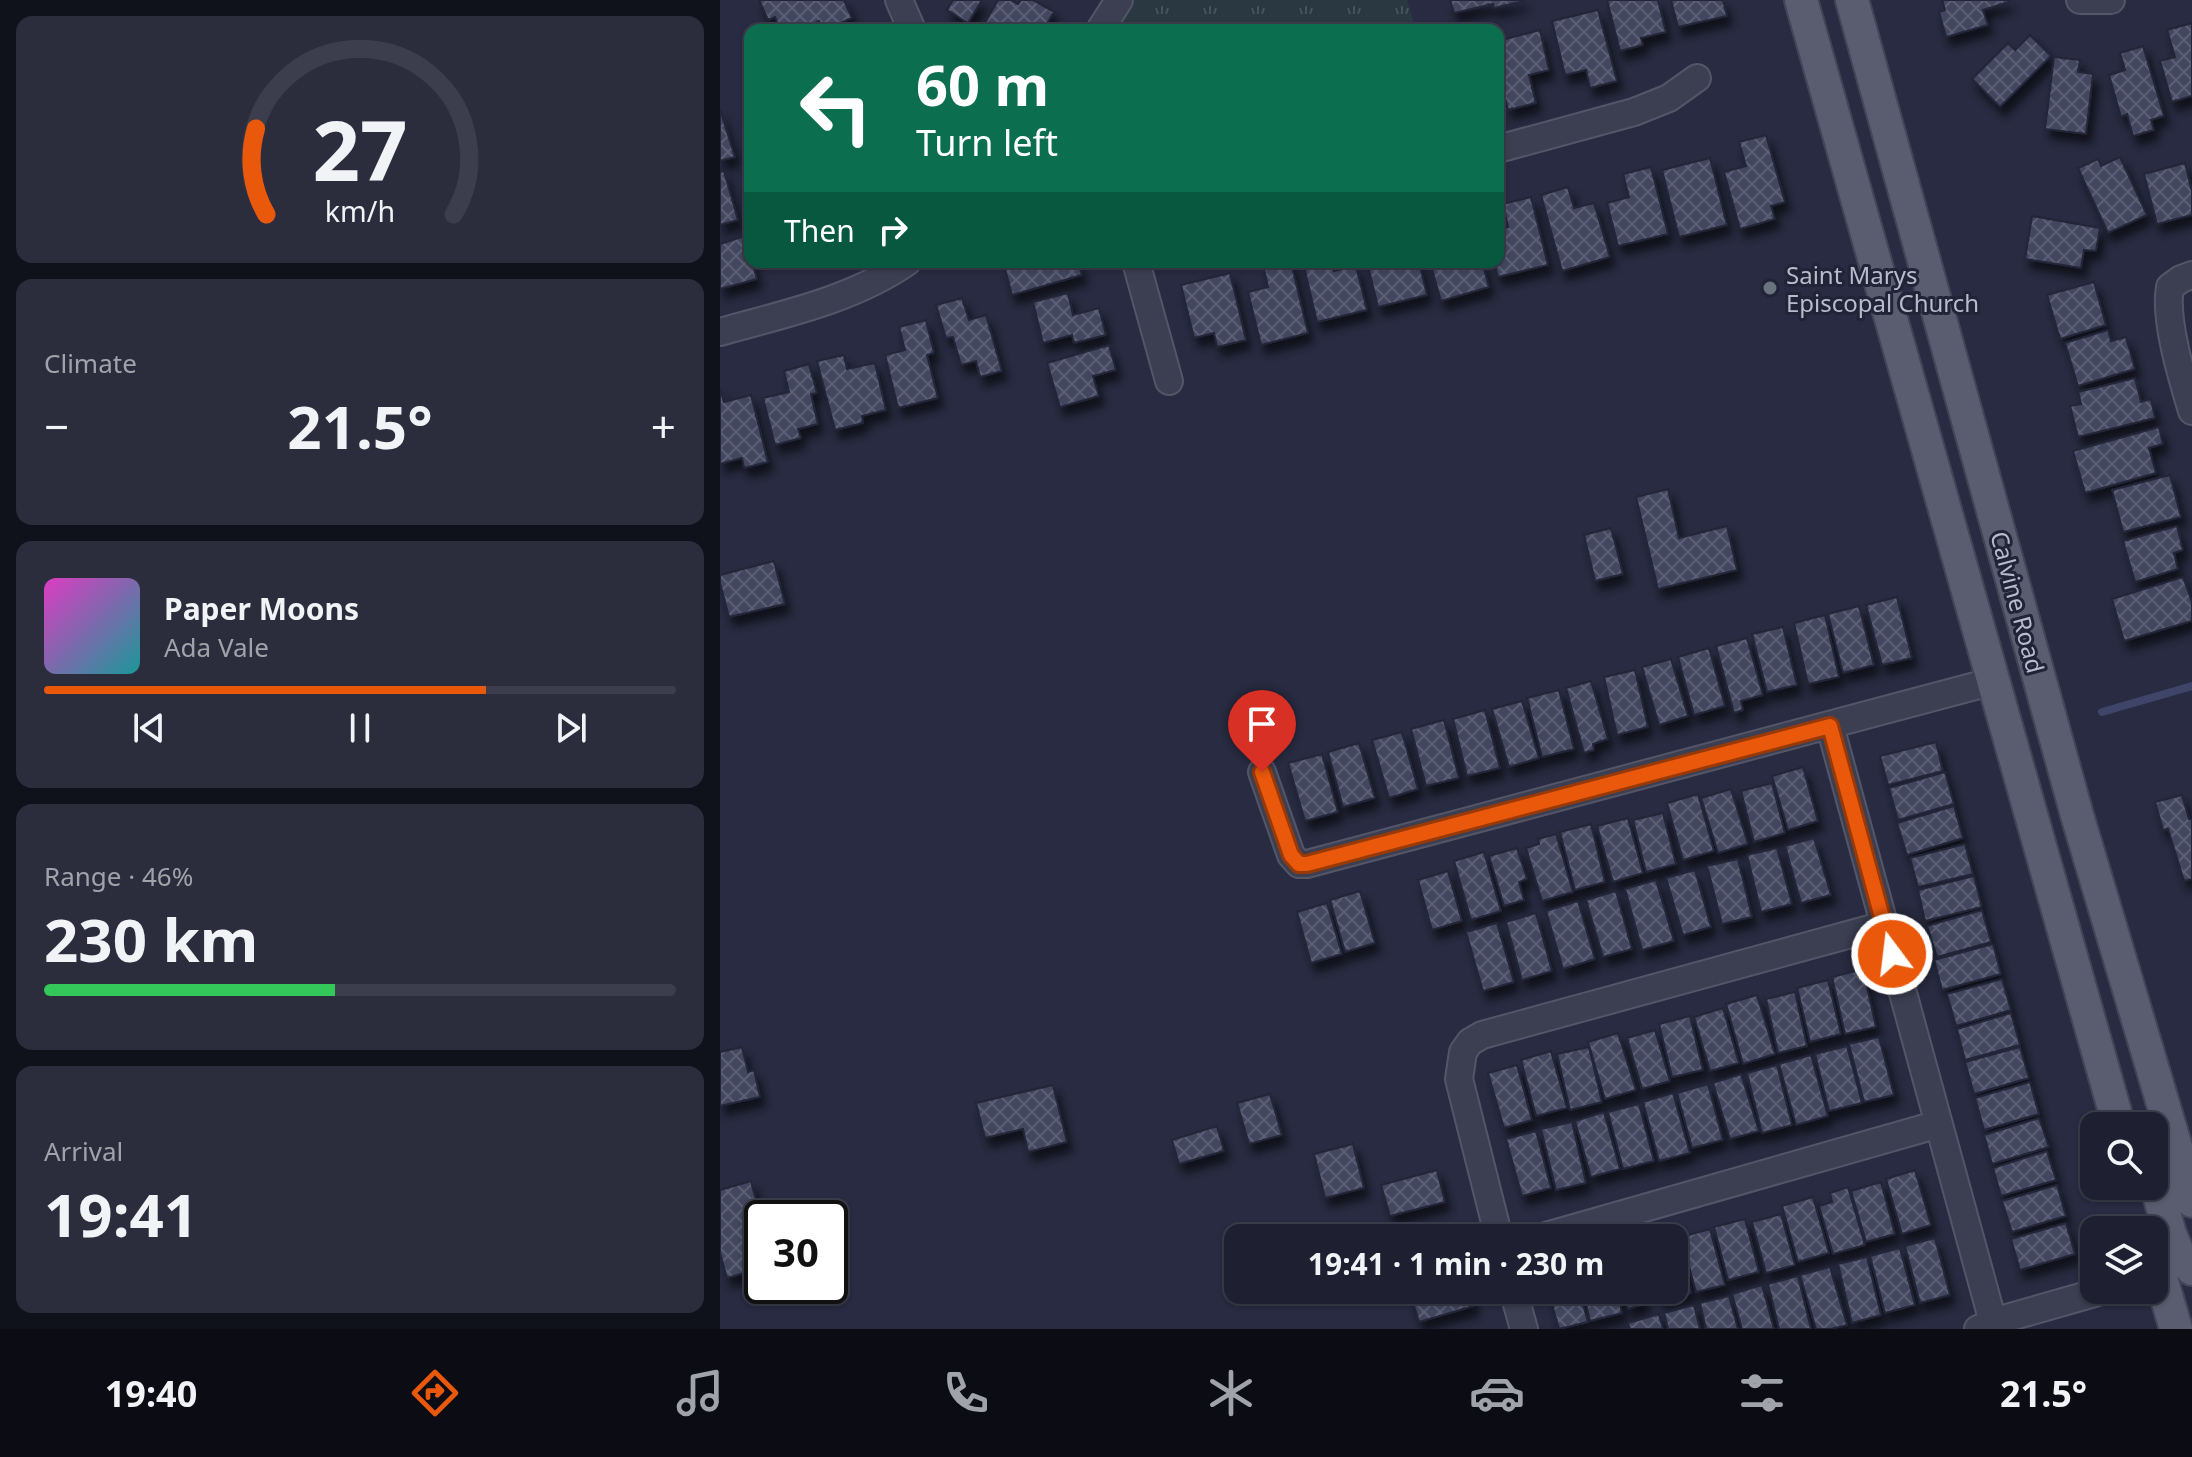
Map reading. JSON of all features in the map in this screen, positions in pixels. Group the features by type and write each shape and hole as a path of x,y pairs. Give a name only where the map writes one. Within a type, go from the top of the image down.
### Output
{"main road":[{"name":"Calvine Road","path":"1801,0 2115,1112"},
{"name":"Calvine Road","path":"1852,0 2064,769 2192,1201"},
{"path":"1956,548 1987,567 2035,739 2064,769"},
{"path":"2078,978 2102,1012 2114,1036 2135,1112"},
{"path":"2160,1200 2178,1253 2192,1269"},
{"path":"2168,1304 2176,1329"}],"street":[{"path":"899,0 909,24"},
{"path":"1104,24 1119,0"},
{"path":"2080,0 2111,0"},
{"path":"1504,147 1634,112 1669,98 1697,78"},
{"path":"720,332 826,302 859,289 896,268"},
{"path":"1138,268 1169,381"},
{"path":"2192,275 2170,287 2167,299 2179,366 2192,411"},
{"path":"1262,772 1291,855 1299,864 1307,864 1994,681"},
{"path":"1830,726 1939,1124 1985,1325 2080,1297"},
{"path":"1495,1224 1459,1079 1463,1052 1470,1042 1482,1035 1884,925"},
{"path":"1588,1224 1939,1124"},
{"path":"1517,1304 1524,1329"}],"green space":[{"path":"1119,0 1407,0 1414,24 1104,24"}],"building":[{"path":"759,0 844,0 852,18 838,24 821,24 819,21 812,24 778,24 775,17 768,20"},
{"path":"953,0 982,0 968,23 947,10"},
{"path":"998,0 1011,0 1018,4 1021,0 1033,0 1054,12 1047,24 984,24"},
{"path":"1450,0 1524,0 1524,1 1454,13"},
{"path":"1607,0 1658,0 1666,32 1641,38 1643,45 1620,51"},
{"path":"1671,0 1723,0 1727,16 1678,27"},
{"path":"1942,0 2009,2 1983,10 1988,25 1946,37 1939,12 1945,10"},
{"path":"1598,10 1617,81 1590,88 1586,70 1565,75 1552,21"},
{"path":"2192,23 2192,96 2172,102 2160,61 2175,57 2167,30"},
{"path":"1540,30 1549,70 1529,75 1536,103 1508,110 1504,94 1504,39"},
{"path":"2030,35 2051,56 2000,107 1972,79 2008,43 2015,50"},
{"path":"2143,46 2164,116 2151,120 2154,130 2133,136 2127,114 2121,117 2109,75 2125,70 2120,53"},
{"path":"2054,57 2080,60 2078,72 2093,74 2086,134 2045,129"},
{"path":"720,109 735,157 720,161"},
{"path":"1766,135 1785,202 1771,206 1775,219 1740,229 1724,172 1746,166 1739,142"},
{"path":"2120,157 2147,215 2108,233 2078,168 2098,159 2101,166"},
{"path":"1710,158 1727,225 1679,237 1662,170"},
{"path":"2185,163 2192,191 2192,215 2157,224 2144,174"},
{"path":"1651,167 1668,234 1618,246 1607,203 1629,197 1623,174"},
{"path":"724,171 738,220 720,225 720,172"},
{"path":"1568,187 1574,208 1594,203 1610,257 1562,271 1541,195"},
{"path":"1531,197 1548,265 1498,277 1496,268 1504,268 1504,228 1508,227 1504,204"},
{"path":"2032,216 2100,228 2096,251 2084,250 2081,268 2025,259"},
{"path":"744,236 744,268 754,268 757,279 720,289 720,244"},
{"path":"1005,268 1080,268 1082,275 1012,295"},
{"path":"1264,268 1292,268 1308,333 1261,345 1248,292 1268,287"},
{"path":"1304,268 1333,268 1334,271 1356,268 1367,310 1317,322"},
{"path":"1368,268 1420,268 1427,295 1378,307"},
{"path":"1432,268 1484,268 1489,287 1441,301"},
{"path":"1230,273 1246,340 1217,347 1214,333 1194,338 1181,285"},
{"path":"2094,282 2106,325 2060,339 2047,295"},
{"path":"1068,293 1073,315 1099,308 1106,335 1074,343 1072,335 1043,343 1033,302"},
{"path":"962,298 969,320 986,315 1002,371 980,377 976,361 961,365 953,337 946,338 936,305"},
{"path":"926,320 934,353 927,355 938,398 898,408 885,355 905,350 899,327"},
{"path":"2108,330 2111,341 2126,337 2135,369 2078,386 2065,343"},
{"path":"1109,345 1116,370 1093,376 1099,396 1060,407 1047,363"},
{"path":"844,355 847,369 875,363 886,410 862,416 863,423 835,430 817,361"},
{"path":"809,364 817,393 811,394 818,424 798,429 801,438 775,445 763,398 789,392 784,371"},
{"path":"2135,378 2141,402 2151,399 2155,418 2078,437 2070,406 2081,404 2078,392"},
{"path":"720,388 724,402 751,395 768,462 744,468 742,458 720,464"},
{"path":"2159,427 2163,444 2149,448 2156,473 2085,493 2073,451"},
{"path":"2170,475 2181,517 2123,532 2112,490"},
{"path":"1668,489 1679,538 1727,526 1737,570 1658,589 1636,497"},
{"path":"2177,526 2183,550 2174,553 2178,569 2135,582 2123,541"},
{"path":"1611,528 1623,574 1595,581 1584,535"},
{"path":"774,561 785,604 729,617 720,575"},
{"path":"2183,577 2192,602 2192,621 2124,641 2112,599"},
{"path":"1897,597 1912,658 1882,665 1866,605"},
{"path":"1859,606 1874,665 1843,673 1828,614"},
{"path":"1825,615 1839,677 1808,684 1794,623"},
{"path":"1783,627 1797,685 1767,692 1752,634"},
{"path":"1747,638 1763,695 1741,701 1743,710 1734,713 1716,646"},
{"path":"1709,648 1725,706 1694,715 1678,657"},
{"path":"1671,659 1688,716 1659,725 1642,667"},
{"path":"1635,670 1648,727 1617,735 1604,677"},
{"path":"1591,681 1608,739 1593,744 1594,750 1584,753 1566,688"},
{"path":"1559,690 1574,749 1542,757 1527,698"},
{"path":"1522,701 1539,758 1509,767 1492,709"},
{"path":"1485,710 1500,768 1467,776 1453,719"},
{"path":"1444,720 1459,778 1426,786 1411,729"},
{"path":"1402,732 1418,789 1389,798 1372,740"},
{"path":"1936,742 1943,771 1888,785 1880,756"},
{"path":"1359,743 1375,798 1343,807 1328,752"},
{"path":"1322,754 1338,812 1305,821 1288,763"},
{"path":"1803,767 1818,821 1788,830 1772,776"},
{"path":"1945,772 1954,804 1898,820 1889,788"},
{"path":"1772,783 1785,833 1754,842 1741,791"},
{"path":"1731,789 1748,844 1718,853 1701,798"},
{"path":"1698,794 1714,851 1683,860 1667,803"},
{"path":"2182,795 2189,819 2192,819 2192,879 2184,881 2168,829 2163,830 2155,802"},
{"path":"1954,806 1963,838 1907,855 1897,823"},
{"path":"1663,813 1676,864 1646,872 1633,820"},
{"path":"1628,818 1643,873 1613,882 1597,826"},
{"path":"1591,824 1605,882 1575,890 1560,832"},
{"path":"1556,834 1573,892 1542,901 1526,848 1539,844 1538,839"},
{"path":"1814,838 1831,895 1801,903 1785,846"},
{"path":"1965,844 1973,874 1918,887 1910,858"},
{"path":"1517,848 1527,879 1519,882 1524,900 1504,906 1489,856"},
{"path":"1777,848 1792,904 1761,912 1747,855"},
{"path":"1484,852 1501,911 1471,920 1454,861"},
{"path":"1738,859 1752,917 1722,924 1707,866"},
{"path":"1695,870 1711,927 1683,935 1666,878"},
{"path":"1448,871 1462,921 1432,930 1418,880"},
{"path":"1974,876 1982,907 1925,921 1918,890"},
{"path":"1656,880 1674,941 1642,950 1625,889"},
{"path":"1360,891 1375,943 1345,952 1330,900"},
{"path":"1616,891 1632,949 1603,957 1586,900"},
{"path":"1578,901 1595,959 1563,969 1546,911"},
{"path":"1327,903 1342,954 1311,963 1297,912"},
{"path":"1982,910 1991,942 1937,957 1927,926"},
{"path":"1536,913 1552,971 1522,980 1506,922"},
{"path":"1497,923 1514,982 1483,991 1466,932"},
{"path":"1993,944 2001,974 1942,990 1934,960"},
{"path":"1863,969 1876,1027 1845,1034 1832,977"},
{"path":"2002,979 2011,1010 1956,1026 1947,994"},
{"path":"1828,980 1841,1034 1810,1042 1797,988"},
{"path":"1795,992 1807,1046 1778,1053 1766,999"},
{"path":"1757,995 1775,1054 1743,1064 1726,1004"},
{"path":"1723,1008 1739,1063 1710,1071 1694,1017"},
{"path":"2011,1013 2020,1045 1965,1060 1957,1029"},
{"path":"1690,1016 1703,1070 1672,1077 1659,1024"},
{"path":"1655,1030 1670,1081 1642,1089 1627,1038"},
{"path":"1618,1033 1636,1090 1605,1099 1588,1042"},
{"path":"1879,1037 1894,1095 1864,1102 1849,1044"},
{"path":"1847,1046 1862,1103 1829,1111 1815,1054"},
{"path":"742,1047 748,1072 754,1070 760,1097 720,1106 720,1052"},
{"path":"1589,1047 1602,1102 1570,1110 1557,1054"},
{"path":"2020,1047 2029,1078 1974,1094 1965,1062"},
{"path":"1551,1051 1567,1108 1536,1116 1521,1060"},
{"path":"1811,1055 1828,1116 1796,1125 1779,1064"},
{"path":"1517,1065 1532,1120 1504,1128 1488,1073"},
{"path":"1777,1065 1792,1125 1762,1133 1747,1073"},
{"path":"1741,1074 1759,1131 1730,1139 1713,1083"},
{"path":"2030,1082 2039,1114 1984,1130 1975,1098"},
{"path":"1708,1084 1723,1140 1692,1148 1677,1093"},
{"path":"1053,1085 1067,1142 1028,1152 1023,1129 985,1138 976,1103"},
{"path":"1673,1093 1690,1153 1659,1161 1643,1102"},
{"path":"1270,1094 1282,1135 1249,1144 1237,1103"},
{"path":"1639,1104 1654,1161 1623,1169 1608,1112"},
{"path":"1604,1112 1620,1169 1591,1177 1575,1121"},
{"path":"2039,1118 2049,1147 1992,1164 1984,1135"},
{"path":"1572,1122 1586,1183 1556,1190 1541,1129"},
{"path":"1217,1126 1224,1151 1179,1164 1172,1140"},
{"path":"1536,1131 1551,1188 1522,1196 1506,1139"},
{"path":"1353,1144 1364,1188 1325,1198 1314,1154"},
{"path":"2047,1151 2056,1180 2001,1196 1993,1168"},
{"path":"1437,1170 1445,1202 1390,1216 1381,1185"},
{"path":"1915,1170 1931,1225 1902,1234 1886,1179"},
{"path":"751,1181 756,1200 744,1200 744,1273 727,1278 720,1253 720,1190"},
{"path":"1881,1182 1895,1234 1866,1242 1851,1191"},
{"path":"2057,1185 2066,1216 2012,1232 2002,1201"},
{"path":"1848,1187 1865,1245 1833,1254 1819,1206 1832,1202 1830,1193"},
{"path":"1813,1197 1829,1253 1798,1262 1782,1206"},
{"path":"1781,1214 1795,1265 1766,1273 1752,1222"},
{"path":"1745,1219 1759,1272 1728,1280 1714,1227"},
{"path":"2066,1223 2075,1254 2020,1270 2011,1239"},
{"path":"1710,1229 1725,1285 1696,1292 1688,1263 1688,1235"},
{"path":"1935,1238 1950,1295 1920,1303 1905,1246"},
{"path":"1900,1248 1915,1305 1885,1313 1870,1256"},
{"path":"1867,1257 1881,1315 1852,1323 1838,1264"},
{"path":"1830,1267 1847,1325 1816,1329 1800,1275"},
{"path":"1798,1276 1811,1329 1779,1329 1768,1284"},
{"path":"1762,1285 1774,1329 1742,1329 1732,1294"},
{"path":"1729,1296 1738,1329 1706,1329 1700,1303"},
{"path":"1413,1304 1474,1306 1419,1322"},
{"path":"1552,1304 1583,1304 1588,1322 1559,1329"},
{"path":"1586,1304 1620,1304 1622,1313 1590,1321"},
{"path":"1626,1304 1645,1304 1628,1309"},
{"path":"1694,1305 1700,1329 1668,1329 1664,1313"},
{"path":"1659,1314 1663,1329 1630,1329 1628,1323"}],"waterway":[{"path":"2102,712 2192,686"}],"place":[{"name":"Saint Marys Episcopal Church","path":"1770,288"}],"route":[{"path":"1262,772 1291,855 1299,864 1307,864 1830,726 1892,954"}]}
